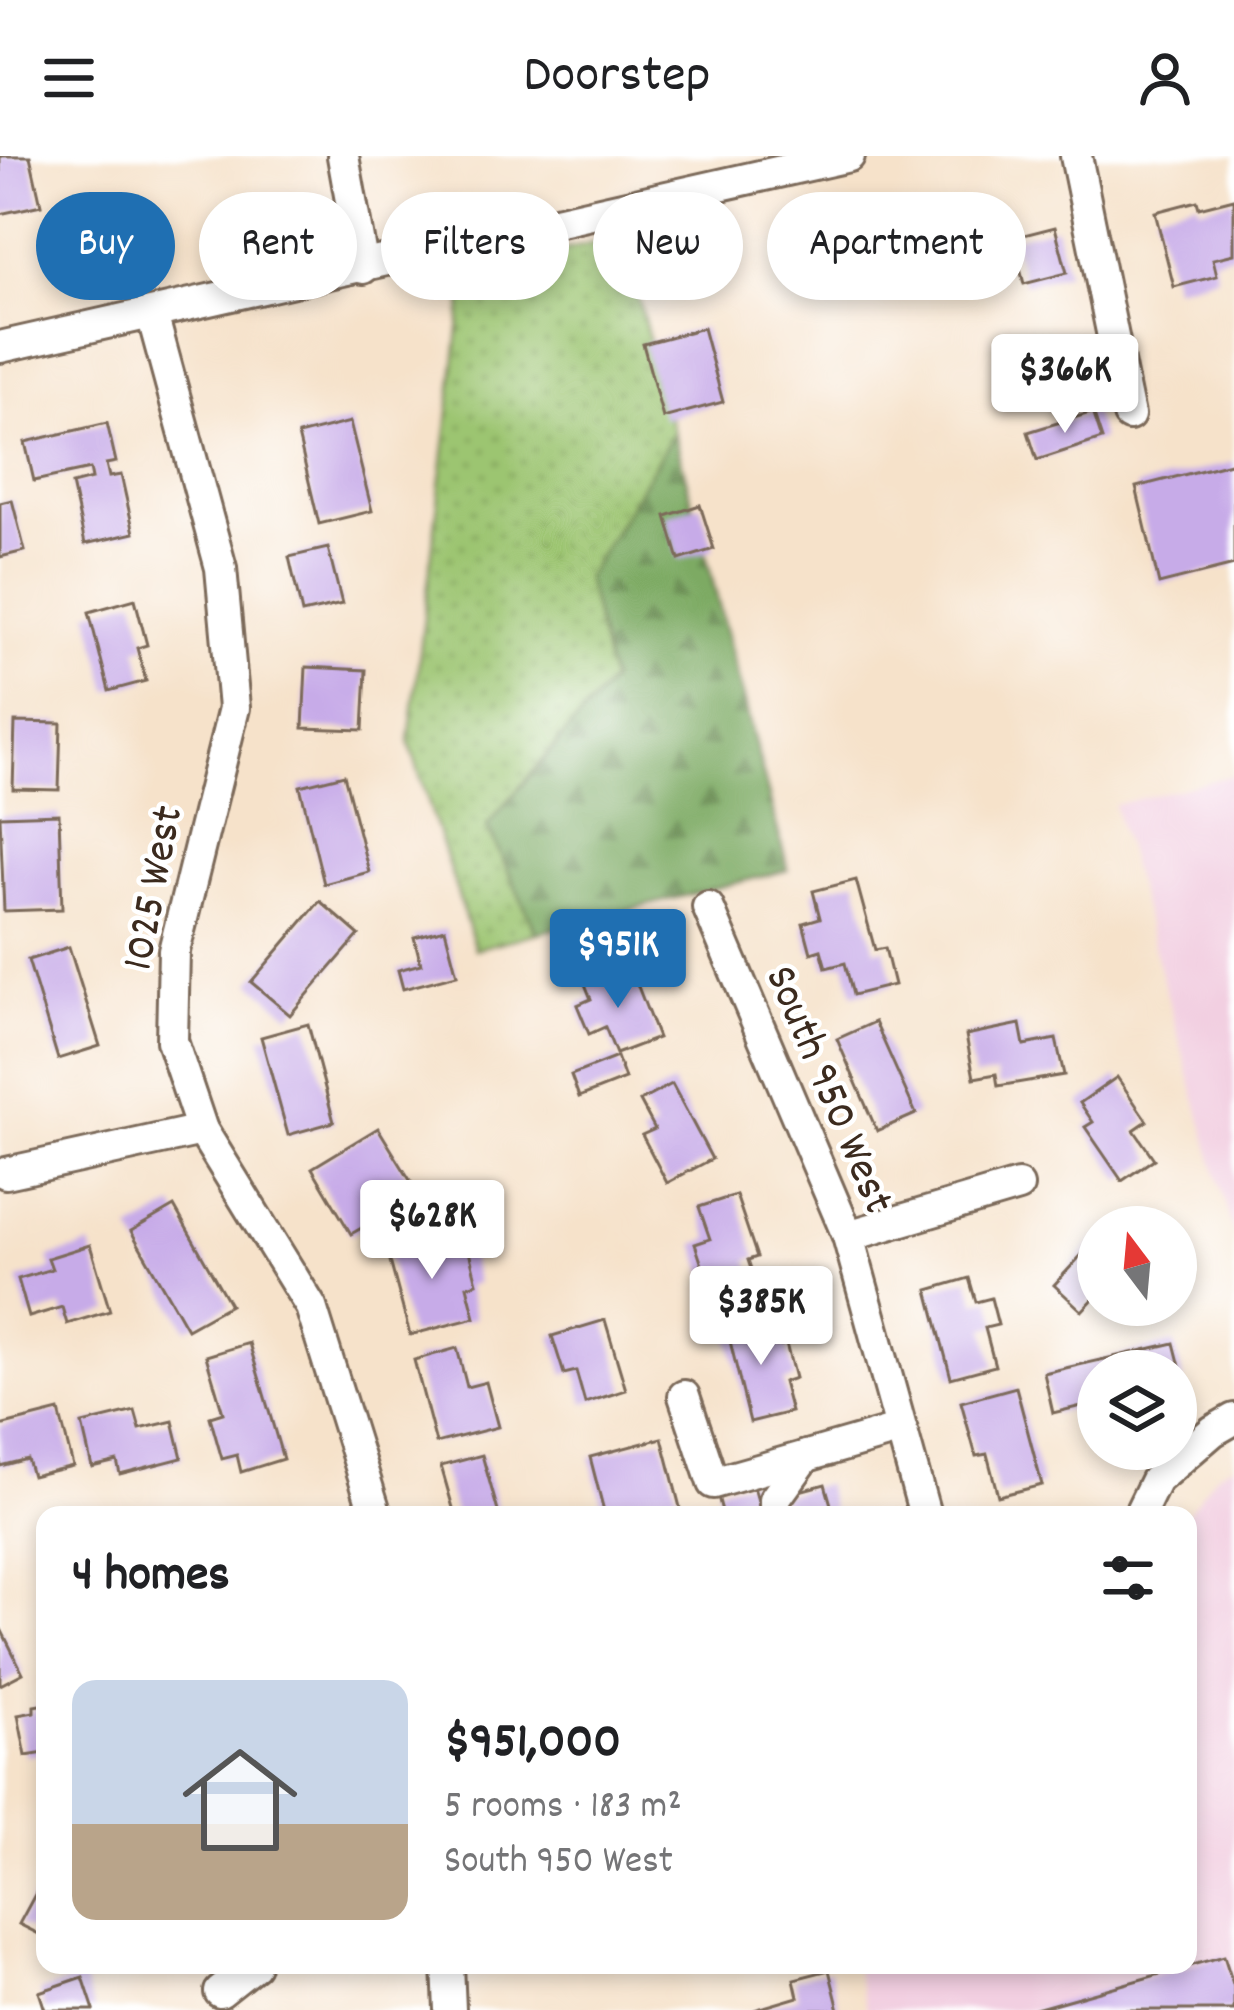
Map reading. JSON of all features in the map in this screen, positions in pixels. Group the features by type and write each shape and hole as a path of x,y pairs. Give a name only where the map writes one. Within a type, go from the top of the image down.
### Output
{"street":[{"path":"344,156 363,268"},
{"path":"0,347 849,156"},
{"path":"1076,156 1129,415"},
{"name":"1025 West","path":"152,314 221,568 233,708 173,951 172,1041 202,1130 311,1307 367,1506"},
{"name":"South 950 West","path":"708,907 848,1236 922,1506"},
{"path":"6,1173 202,1130"},
{"path":"848,1236 1018,1186"},
{"path":"684,1396 712,1483 901,1429"},
{"path":"1143,1506 1156,1480 1234,1419"},
{"path":"775,1506 775,1499 806,1456"},
{"path":"220,1992 243,1974"},
{"path":"448,1974 450,2010"}],"shaded area":[{"path":"1234,775 1234,1236 1114,805"},
{"path":"1234,1464 1234,2010 867,2010 857,1974 1197,1974 1197,1506 1193,1506 1217,1473"}],"green space":[{"path":"593,244 593,300 639,300 674,433 587,578 611,681 487,826 537,933 475,949 409,741 463,300 569,300 569,249"},
{"path":"674,433 788,870 537,933 487,826 611,681 586,578"}],"building":[{"path":"0,156 30,156 38,192 36,206 0,214"},
{"path":"1234,199 1234,254 1213,259 1217,276 1174,287 1155,212 1197,201 1199,208"},
{"path":"1055,227 1067,273 1026,283 1026,234"},
{"path":"703,328 723,402 663,418 643,344"},
{"path":"1072,344 1074,352 1104,345 1112,377 1039,395 1029,355"},
{"path":"1093,412 1102,439 1037,460 1028,432"},
{"path":"350,422 372,511 319,524 298,435"},
{"path":"107,423 116,462 106,464 109,477 121,475 134,533 85,544 72,484 92,479 90,469 34,481 25,442"},
{"path":"1234,462 1234,565 1159,584 1136,487"},
{"path":"12,500 25,551 0,557 0,503"},
{"path":"700,505 714,549 679,560 666,516"},
{"path":"328,548 342,604 302,613 289,557"},
{"path":"135,599 147,645 137,648 146,681 109,691 89,612"},
{"path":"306,667 366,670 363,730 303,728"},
{"path":"15,722 61,723 59,790 13,789"},
{"path":"344,775 369,872 324,884 300,786"},
{"path":"59,814 62,909 4,911 0,816"},
{"path":"856,880 875,950 885,948 894,985 853,995 845,963 826,968 821,950 811,953 803,923 820,918 813,891"},
{"path":"320,901 359,935 290,1015 251,982"},
{"path":"445,929 457,975 403,989 398,970 421,964 414,937"},
{"path":"69,947 100,1046 58,1059 28,960"},
{"path":"630,966 658,1038 616,1054 605,1027 589,1034 577,1005 591,999 585,984"},
{"path":"875,1022 916,1114 877,1131 837,1039"},
{"path":"308,1024 334,1122 288,1135 261,1037"},
{"path":"1020,1024 1024,1045 1056,1039 1064,1075 998,1086 996,1074 974,1078 966,1035"},
{"path":"617,1057 625,1079 579,1097 571,1075"},
{"path":"1117,1077 1147,1121 1134,1130 1154,1159 1122,1181 1085,1127 1093,1122 1080,1103"},
{"path":"672,1084 712,1159 667,1183 642,1135 655,1129 640,1101"},
{"path":"378,1128 413,1185 385,1201 391,1211 351,1234 312,1168"},
{"path":"736,1195 757,1257 748,1260 755,1281 712,1295 695,1244 710,1239 699,1207"},
{"path":"174,1206 230,1305 187,1329 131,1231"},
{"path":"445,1230 451,1252 468,1248 477,1283 467,1286 475,1318 410,1335 386,1246"},
{"path":"90,1245 110,1311 67,1324 62,1307 29,1317 18,1279 52,1269 48,1258"},
{"path":"1077,1260 1077,1306 1054,1285"},
{"path":"969,1278 976,1302 991,1298 998,1325 985,1328 995,1366 951,1378 928,1290"},
{"path":"769,1315 777,1346 786,1344 795,1378 783,1382 791,1412 750,1422 726,1325"},
{"path":"605,1320 626,1390 585,1403 576,1371 564,1374 552,1336"},
{"path":"249,1343 283,1459 241,1472 237,1455 222,1459 210,1417 223,1413 206,1356"},
{"path":"1174,1343 1176,1350 1144,1350"},
{"path":"457,1348 467,1387 486,1382 498,1427 436,1443 414,1360"},
{"path":"1077,1365 1077,1407 1053,1413 1044,1373"},
{"path":"1016,1387 1042,1485 998,1496 987,1454 976,1456 961,1402"},
{"path":"59,1411 73,1466 32,1476 27,1459 0,1466 0,1426"},
{"path":"135,1411 140,1429 173,1421 182,1458 120,1474 117,1461 92,1467 82,1424"},
{"path":"662,1438 680,1506 603,1506 590,1457"},
{"path":"482,1455 496,1506 452,1506 441,1466"},
{"path":"752,1480 759,1506 721,1506 716,1489"},
{"path":"825,1484 831,1506 784,1506 781,1496"},
{"path":"0,1627 23,1673 0,1685"},
{"path":"34,1706 36,1754 26,1756 18,1715 34,1712"},
{"path":"36,1893 36,1932 19,1924"},
{"path":"1224,1956 1234,1987 1234,2010 1032,2010 1160,1974 1197,1974 1197,1964"},
{"path":"830,1974 839,2010 754,2010 798,1997 794,1979"},
{"path":"83,1977 94,2010 45,2010 39,1992"}]}
